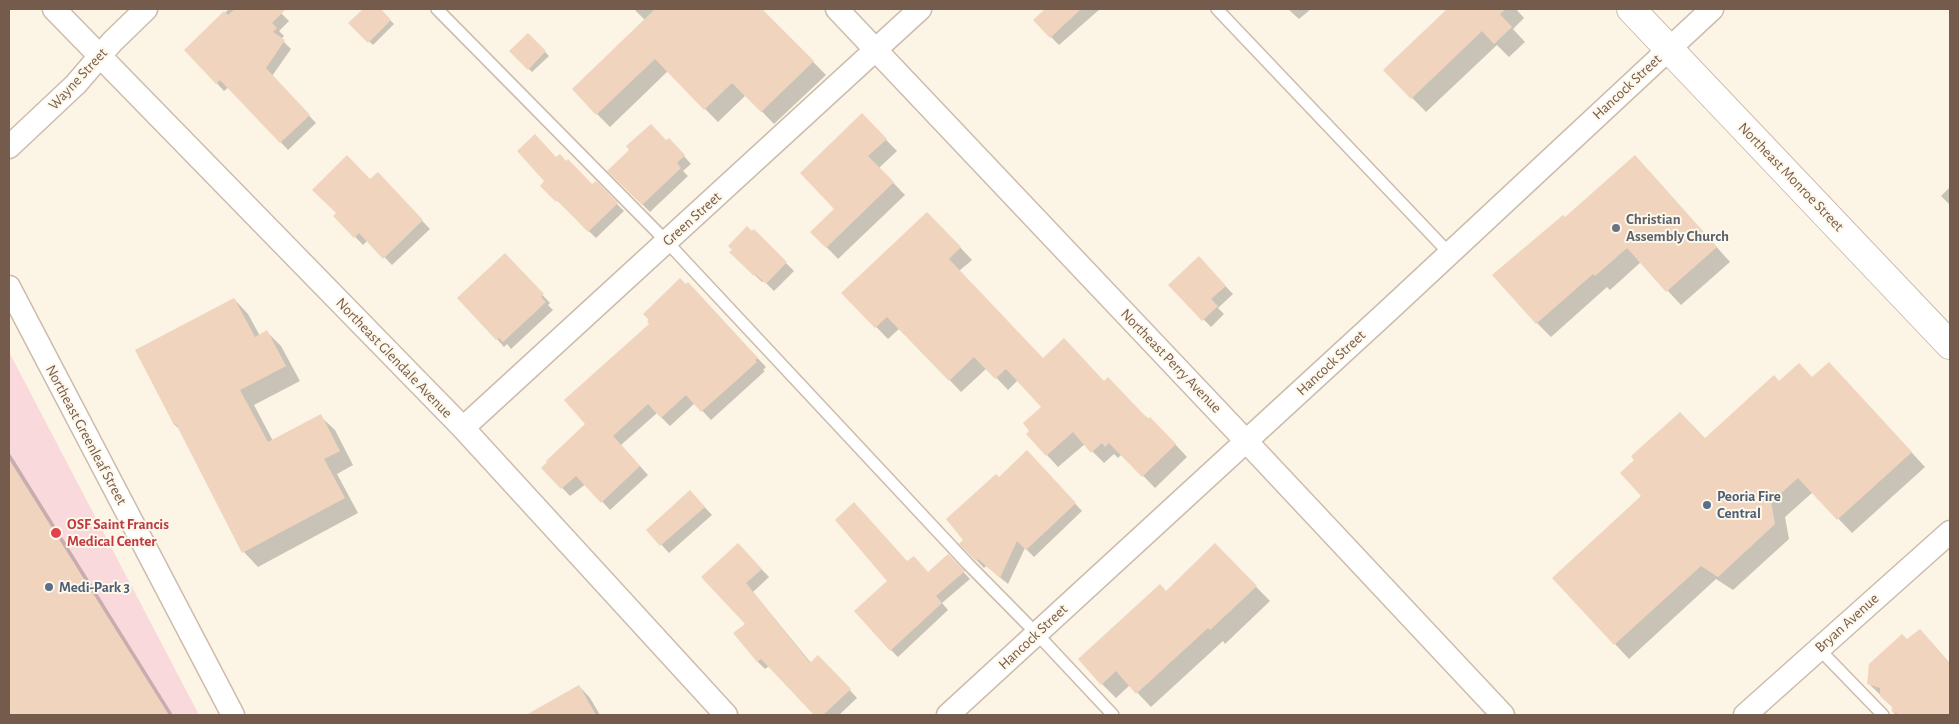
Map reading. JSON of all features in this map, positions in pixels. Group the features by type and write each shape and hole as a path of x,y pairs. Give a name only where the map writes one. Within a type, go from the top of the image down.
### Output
{"street":[{"name":"Northeast Glendale Avenue","path":"54,9 463,428 726,715"},
{"name":"Wayne Street","path":"9,147 76,84 100,56 146,9"},
{"name":"Northeast Perry Avenue","path":"837,9 1503,715"},
{"name":"Green Street","path":"463,428 920,9"},
{"name":"Northeast Monroe Street","path":"1631,9 1950,345"},
{"name":"Hancock Street","path":"948,715 1712,9"},
{"name":"Northeast Greenleaf Street","path":"9,287 233,715"},
{"name":"Bryan Avenue","path":"1745,715 1950,532"}],"lane":[{"path":"437,9 667,242 961,557 1037,634 1112,715"},
{"path":"1217,9 1449,253"},
{"path":"1819,649 1883,715"}],"shaded area":[{"name":"OSF Saint Francis Medical Center","path":"9,352 199,715 9,715"}],"building":[{"path":"235,9 286,9 272,23 277,28 273,32 285,40 266,68 310,115 280,143 220,80 216,84 184,50 224,11 228,15"},
{"path":"363,9 381,9 391,20 368,43 348,23"},
{"path":"655,9 762,9 814,61 761,112 732,83 704,110 655,59 596,115 572,89"},
{"path":"1045,9 1081,9 1050,38 1033,20"},
{"path":"1447,9 1506,9 1500,14 1512,27 1494,44 1482,31 1411,99 1383,70"},
{"path":"528,33 546,51 528,70 509,51"},
{"path":"862,113 887,139 868,156 894,182 826,248 810,232 834,209 800,173"},
{"path":"651,124 666,140 669,138 685,155 677,163 681,168 642,205 607,171 629,150 626,146"},
{"path":"535,134 556,157 560,154 566,161 568,159 592,184 596,181 618,203 588,232 557,200 556,202 540,186 544,181 517,151"},
{"path":"347,155 370,179 378,172 423,220 383,259 359,233 354,238 333,216 336,213 312,190"},
{"path":"1635,155 1717,247 1666,292 1627,248 1595,276 1593,274 1536,324 1492,275 1563,215 1565,217"},
{"path":"927,212 961,247 949,259 1043,358 1064,338 1104,381 1108,377 1148,419 1150,417 1176,444 1142,477 1109,443 1105,447 1102,443 1091,453 1073,432 1046,456 1026,434 1029,431 1023,423 1041,407 1006,369 995,379 974,357 949,381 887,317 875,328 841,293"},
{"path":"747,226 752,231 754,229 787,262 766,284 755,274 754,276 729,252 732,250 728,246"},
{"path":"505,253 544,294 541,297 546,302 503,342 499,338 496,340 457,298"},
{"path":"1199,256 1226,286 1211,299 1218,306 1202,321 1168,285"},
{"path":"680,278 686,284 688,282 758,358 755,360 757,362 701,412 686,395 661,418 648,404 613,436 640,466 601,503 576,476 561,489 541,468 585,424 564,400 649,324 647,321 649,320 643,314"},
{"path":"234,298 255,337 267,330 286,366 240,390 268,442 321,414 340,451 324,459 345,498 242,553 176,424 174,425 135,350"},
{"name":"Peoria Fire Central","path":"1829,362 1912,452 1837,520 1798,478 1771,502 1775,524 1718,577 1701,566 1614,645 1552,578 1641,496 1620,473 1634,460 1631,456 1680,412 1705,438 1774,375 1779,381 1799,363 1812,377"},
{"path":"1027,450 1076,503 1026,550 1017,541 1000,578 978,559 976,561 959,544 963,540 946,519 996,474 999,477"},
{"name":"Medi-Park 3","path":"9,459 169,715 9,715"},
{"path":"690,490 705,507 660,546 646,530"},
{"path":"854,502 907,561 914,556 928,572 948,554 965,571 936,596 942,603 890,651 854,611 887,581 835,520"},
{"path":"738,543 762,569 746,583 810,663 818,655 851,689 823,715 814,715 761,659 757,662 733,633 745,624 701,577"},
{"path":"1215,543 1257,586 1210,630 1208,628 1136,694 1116,671 1101,685 1078,659 1160,584 1166,591"},
{"path":"1920,629 1950,663 1950,715 1903,715 1892,712 1892,707 1880,696 1880,688 1867,684 1869,664 1902,634 1907,639"},
{"path":"579,685 596,715 526,715"}],"place":[{"name":"Christian Assembly Church","path":"1616,228"},
{"name":"Peoria Fire Central","path":"1707,505"},
{"name":"OSF Saint Francis Medical Center","path":"56,533"},
{"name":"Medi-Park 3","path":"49,587"}]}
